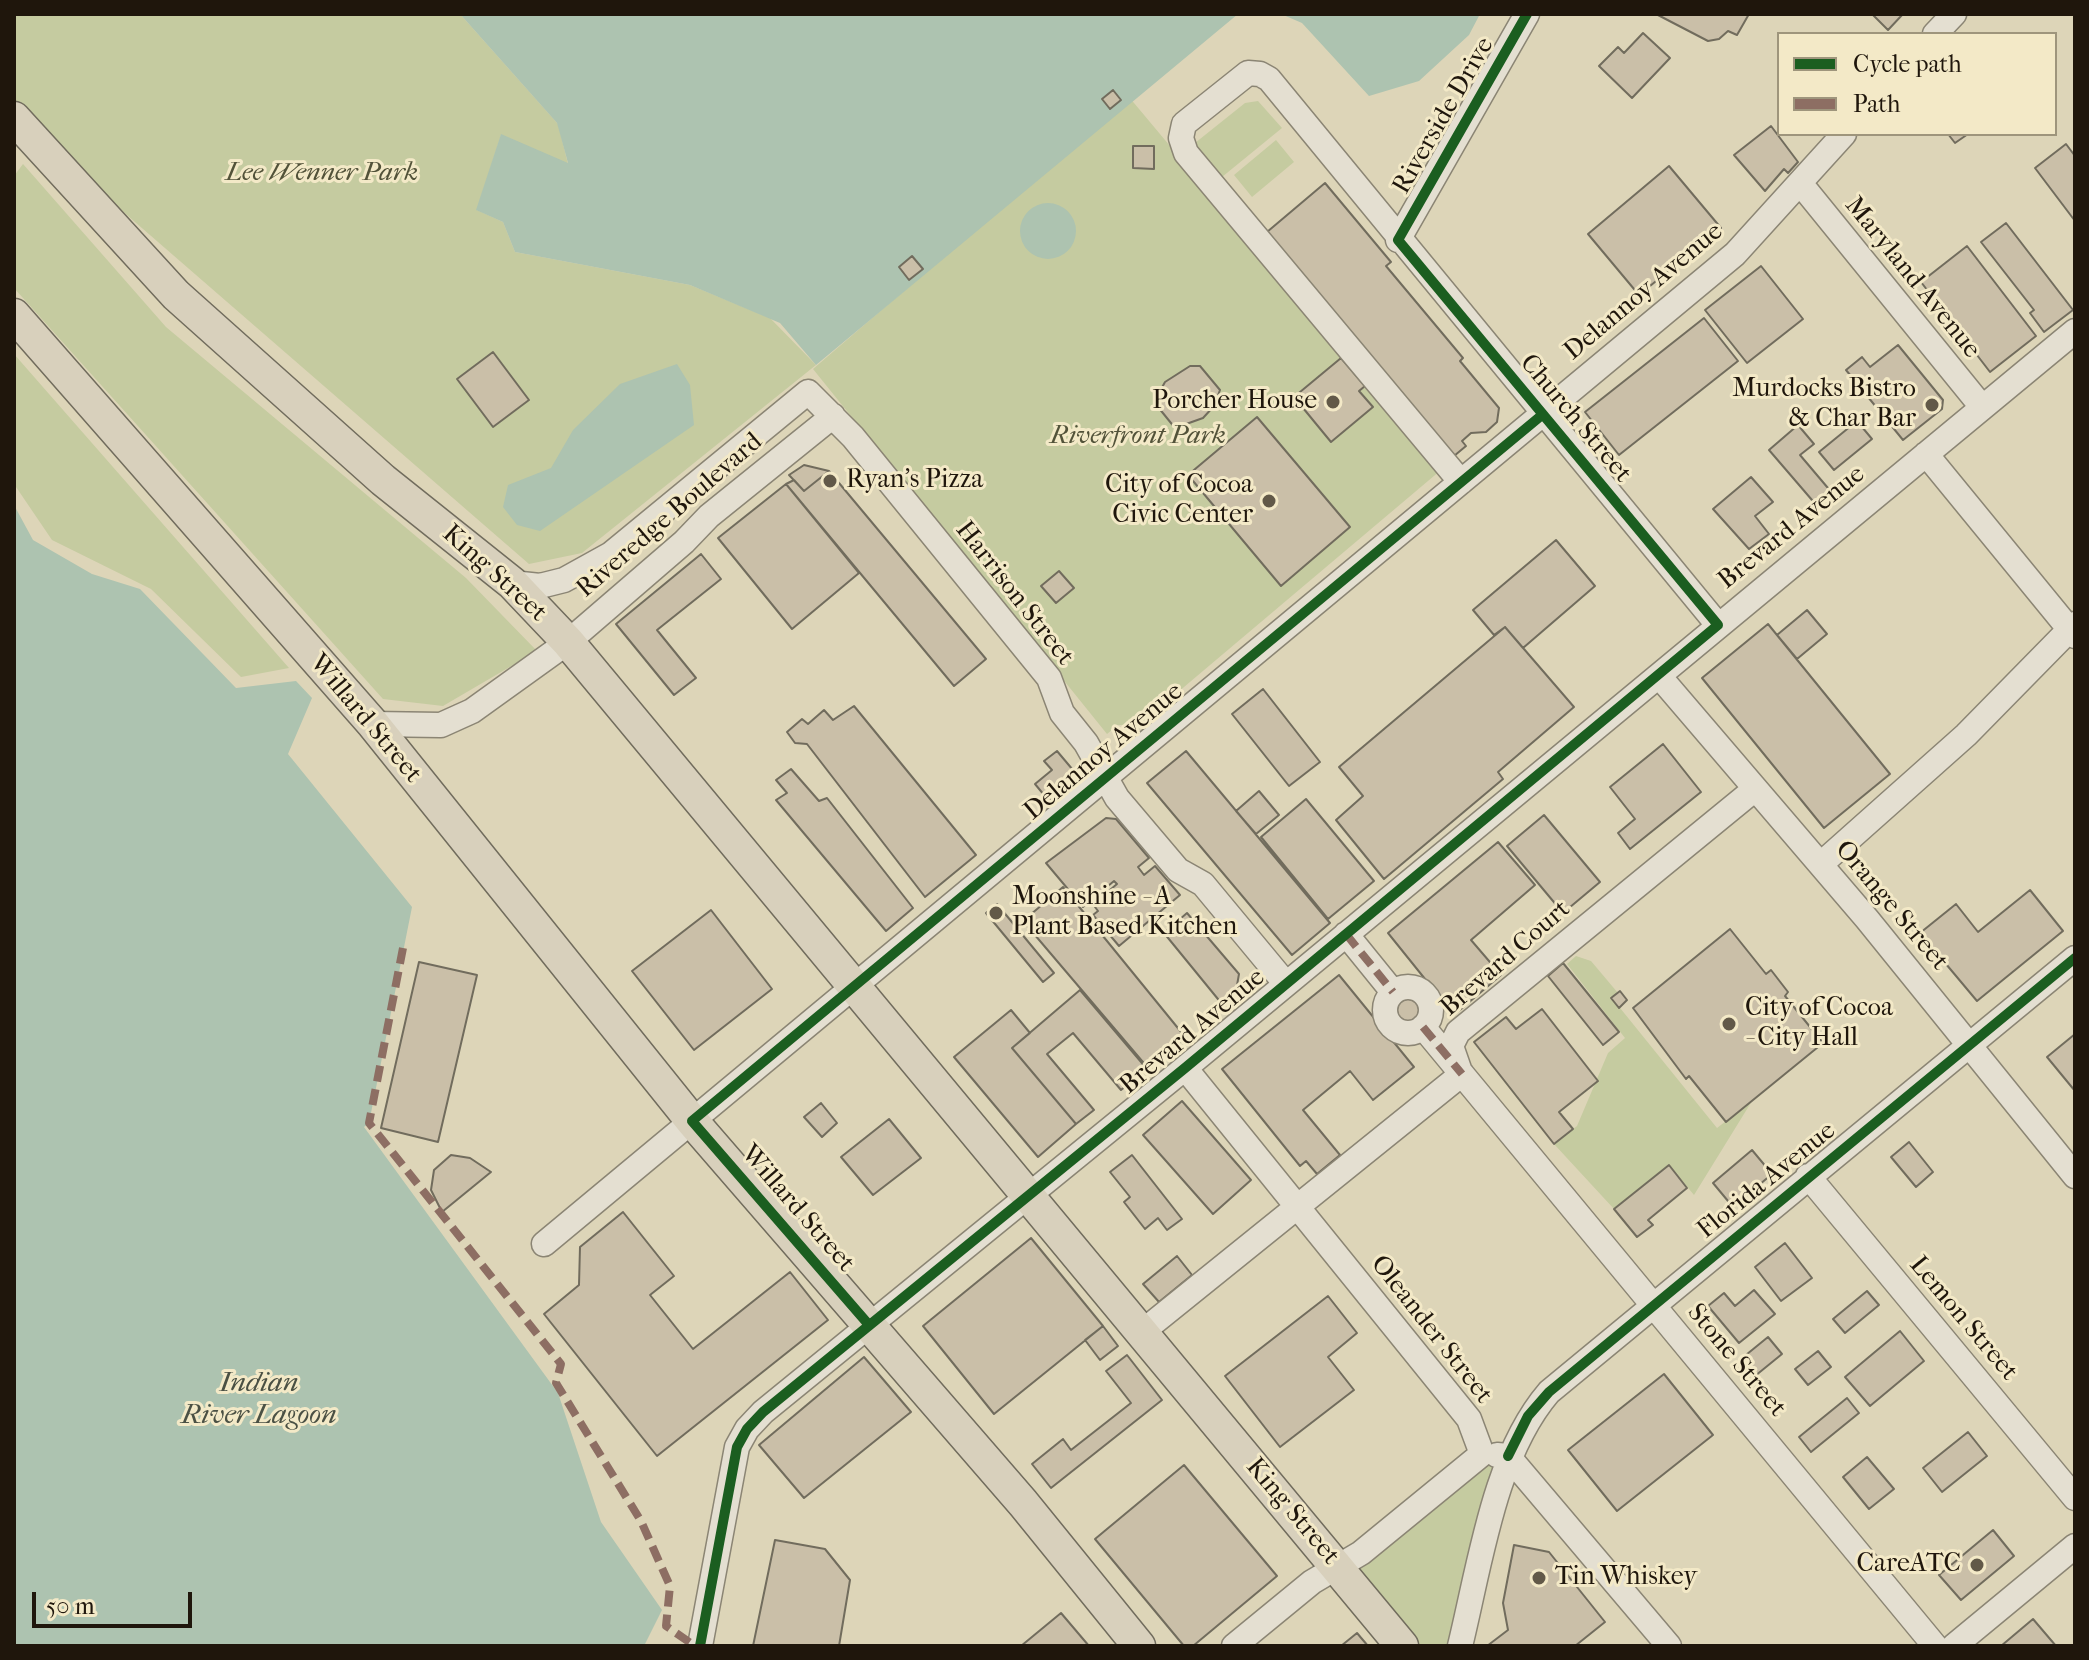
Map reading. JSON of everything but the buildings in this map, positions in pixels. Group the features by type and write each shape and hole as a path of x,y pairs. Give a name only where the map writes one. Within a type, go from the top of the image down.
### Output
{"main road":[{"name":"King Street","path":"14,118 176,295 383,480 512,583 568,642 1402,1646"},
{"name":"Willard Street","path":"14,315 373,724 692,1121 1023,1503 1139,1646"}],"street":[{"name":"Riverside Drive","path":"1398,240 1527,14"},
{"path":"1937,32 1954,14"},
{"name":"Church Street","path":"1461,482 1186,153 1181,138 1184,124 1248,73 1269,79 1398,240 1718,625"},
{"name":"Delannoy Avenue","path":"544,1244 857,987 1735,254 1842,136"},
{"name":"Maryland Avenue","path":"1800,183 1982,407"},
{"name":"Brevard Avenue","path":"700,1646 737,1447 747,1429 869,1325 1185,1068 2075,331"},
{"name":"Riveredge Boulevard","path":"512,583 540,586 564,580 611,554 808,392"},
{"name":"Harrison Street","path":"808,392 833,416 1049,678 1062,713 1086,743 1117,798 1178,870 1203,884 1286,984"},
{"name":"Riveredge Boulevard","path":"373,724 441,725 472,711 568,642 684,542 709,516 833,416"},
{"path":"1821,864 1966,735 2073,630 1926,454"},
{"name":"Orange Street","path":"1659,676 1821,864 2075,1176"},
{"name":"Brevard Court","path":"1462,1074 1453,1059 1451,1046 1458,1032 1755,789"},
{"name":"Stone Street","path":"1346,934 1393,992 1385,1012 1391,1025 1404,1032 1423,1027 1935,1646"},
{"name":"Florida Avenue","path":"1460,1646 1508,1456 1528,1416 1549,1392 2075,958"},
{"name":"Oleander Street","path":"1185,1068 1469,1419 1482,1454"},
{"path":"1142,1332 1462,1074"},
{"name":"Lemon Street","path":"1808,1176 2075,1498"},
{"path":"1234,1646 1336,1566 1361,1553 1482,1454 1508,1456 1669,1646"},
{"path":"1954,1646 2075,1546"}],"green space":[{"name":"Lee Wenner Park","path":"14,14 460,14 558,124 568,164 501,135 477,210 503,222 515,252 690,285 770,318 816,365 582,553 529,564 14,117"},
{"name":"Riverfront Park","path":"1129,97 1441,470 1139,725 1118,725 1107,734 813,369"},
{"path":"1258,101 1282,128 1222,177 1195,143 1245,103"},
{"path":"1276,140 1294,162 1252,197 1234,175"},
{"path":"23,164 166,327 466,578 537,651 443,706 383,699 14,288 14,176"},
{"path":"14,354 289,668 241,677 151,589 52,540 14,484"},
{"path":"1576,956 1591,961 1618,993 1612,998 1717,1128 1752,1101 1694,1195 1669,1165 1614,1209 1554,1144 1577,1126 1608,1053 1625,1038 1567,964"},
{"path":"1486,1466 1494,1466 1448,1646 1418,1646 1355,1569"}],"water":[{"path":"460,14 1238,14 816,365 780,323 690,285 515,252 503,222 476,210 501,134 568,163 557,123"},
{"path":"1281,14 1480,14 1469,35 1419,81 1369,96 1302,23"},
{"path":"1048,203 1068,211 1076,231 1068,251 1048,259 1028,251 1020,231 1028,211"},
{"path":"677,364 690,385 694,425 540,531 517,525 503,507 508,485 551,468 573,430 620,384"},
{"name":"Indian River Lagoon","path":"14,505 33,540 92,574 140,589 236,688 296,681 312,698 288,754 412,907 369,1123 364,1127 558,1393 601,1522 662,1610 644,1646 14,1646"}],"marked path":[{"path":"1346,934 1393,992"},
{"path":"403,948 369,1123 561,1364 556,1383 641,1521 670,1586 666,1626 695,1646"},
{"path":"1423,1027 1462,1074"}],"cycle path":[{"path":"700,1646 737,1447 747,1429 763,1412 1185,1068 1718,625 1398,240 1527,14"},
{"path":"869,1325 692,1121 1542,415"},
{"path":"1508,1456 1528,1416 1549,1392 2075,958"}],"place":[{"name":"Porcher House","path":"1333,402"},
{"name":"Murdocks Bistro & Char Bar","path":"1932,405"},
{"name":"Ryan's Pizza","path":"830,481"},
{"name":"City of Cocoa Civic Center","path":"1269,501"},
{"name":"Moonshine - A Plant Based Kitchen","path":"996,913"},
{"name":"City of Cocoa - City Hall","path":"1729,1024"},
{"name":"CareATC","path":"1977,1565"},
{"name":"Tin Whiskey","path":"1539,1578"}]}
